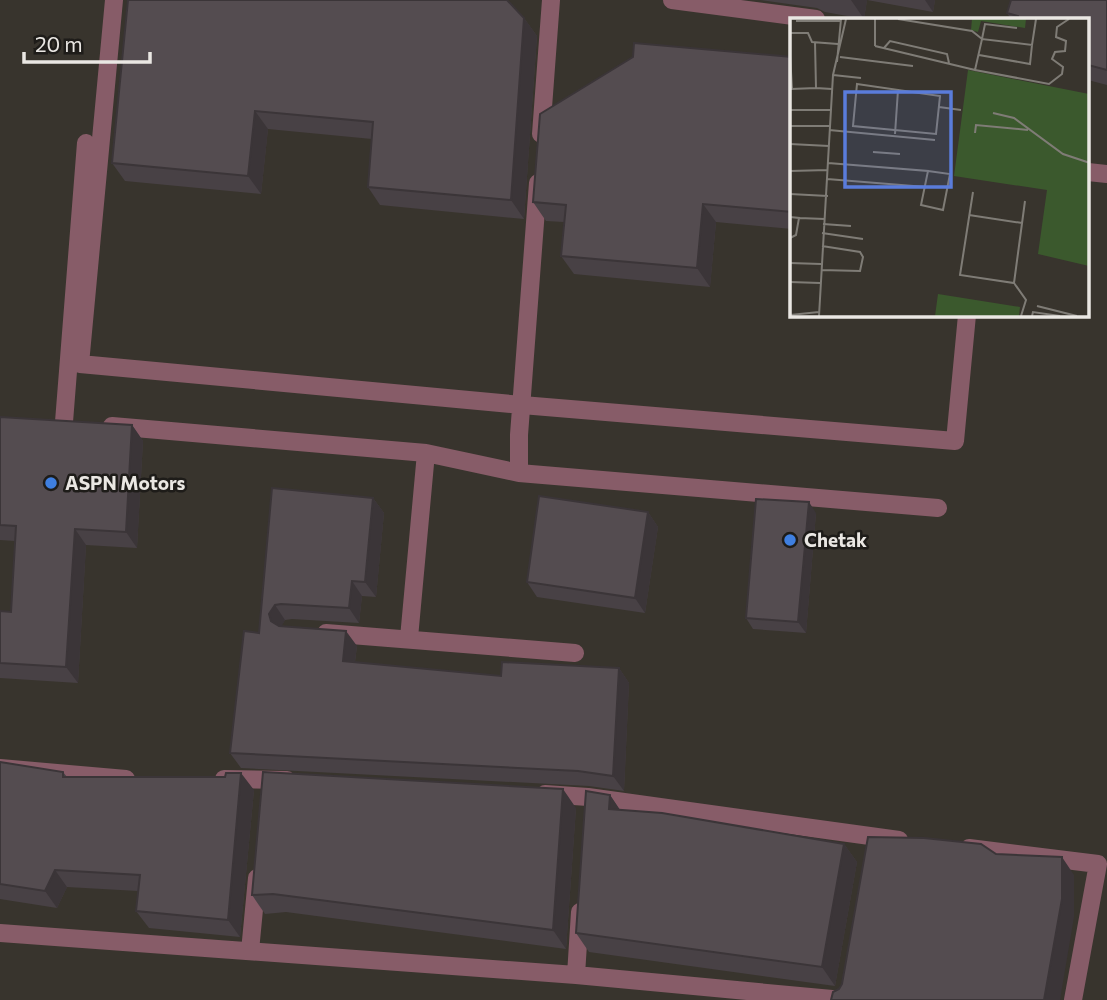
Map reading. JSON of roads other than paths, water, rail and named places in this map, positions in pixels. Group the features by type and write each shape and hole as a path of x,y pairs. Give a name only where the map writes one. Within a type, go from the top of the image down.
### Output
{"street":[{"path":"114,0 80,363 522,405 955,441 967,317"},
{"path":"519,473 519,435 551,0"},
{"path":"672,0 808,18"},
{"path":"86,143 71,423 426,453 519,473 938,508"},
{"path":"409,638 426,453"},
{"path":"304,631 575,653"},
{"path":"0,768 146,779"},
{"path":"213,779 266,786 308,782"},
{"path":"532,794 871,844 912,842"},
{"path":"952,846 1098,864 1073,1000"},
{"path":"250,951 258,858"},
{"path":"576,975 581,893"},
{"path":"0,933 844,995"}],"place":[{"name":"ASPN Motors","path":"51,483"},
{"name":"Chetak","path":"790,540"}]}
